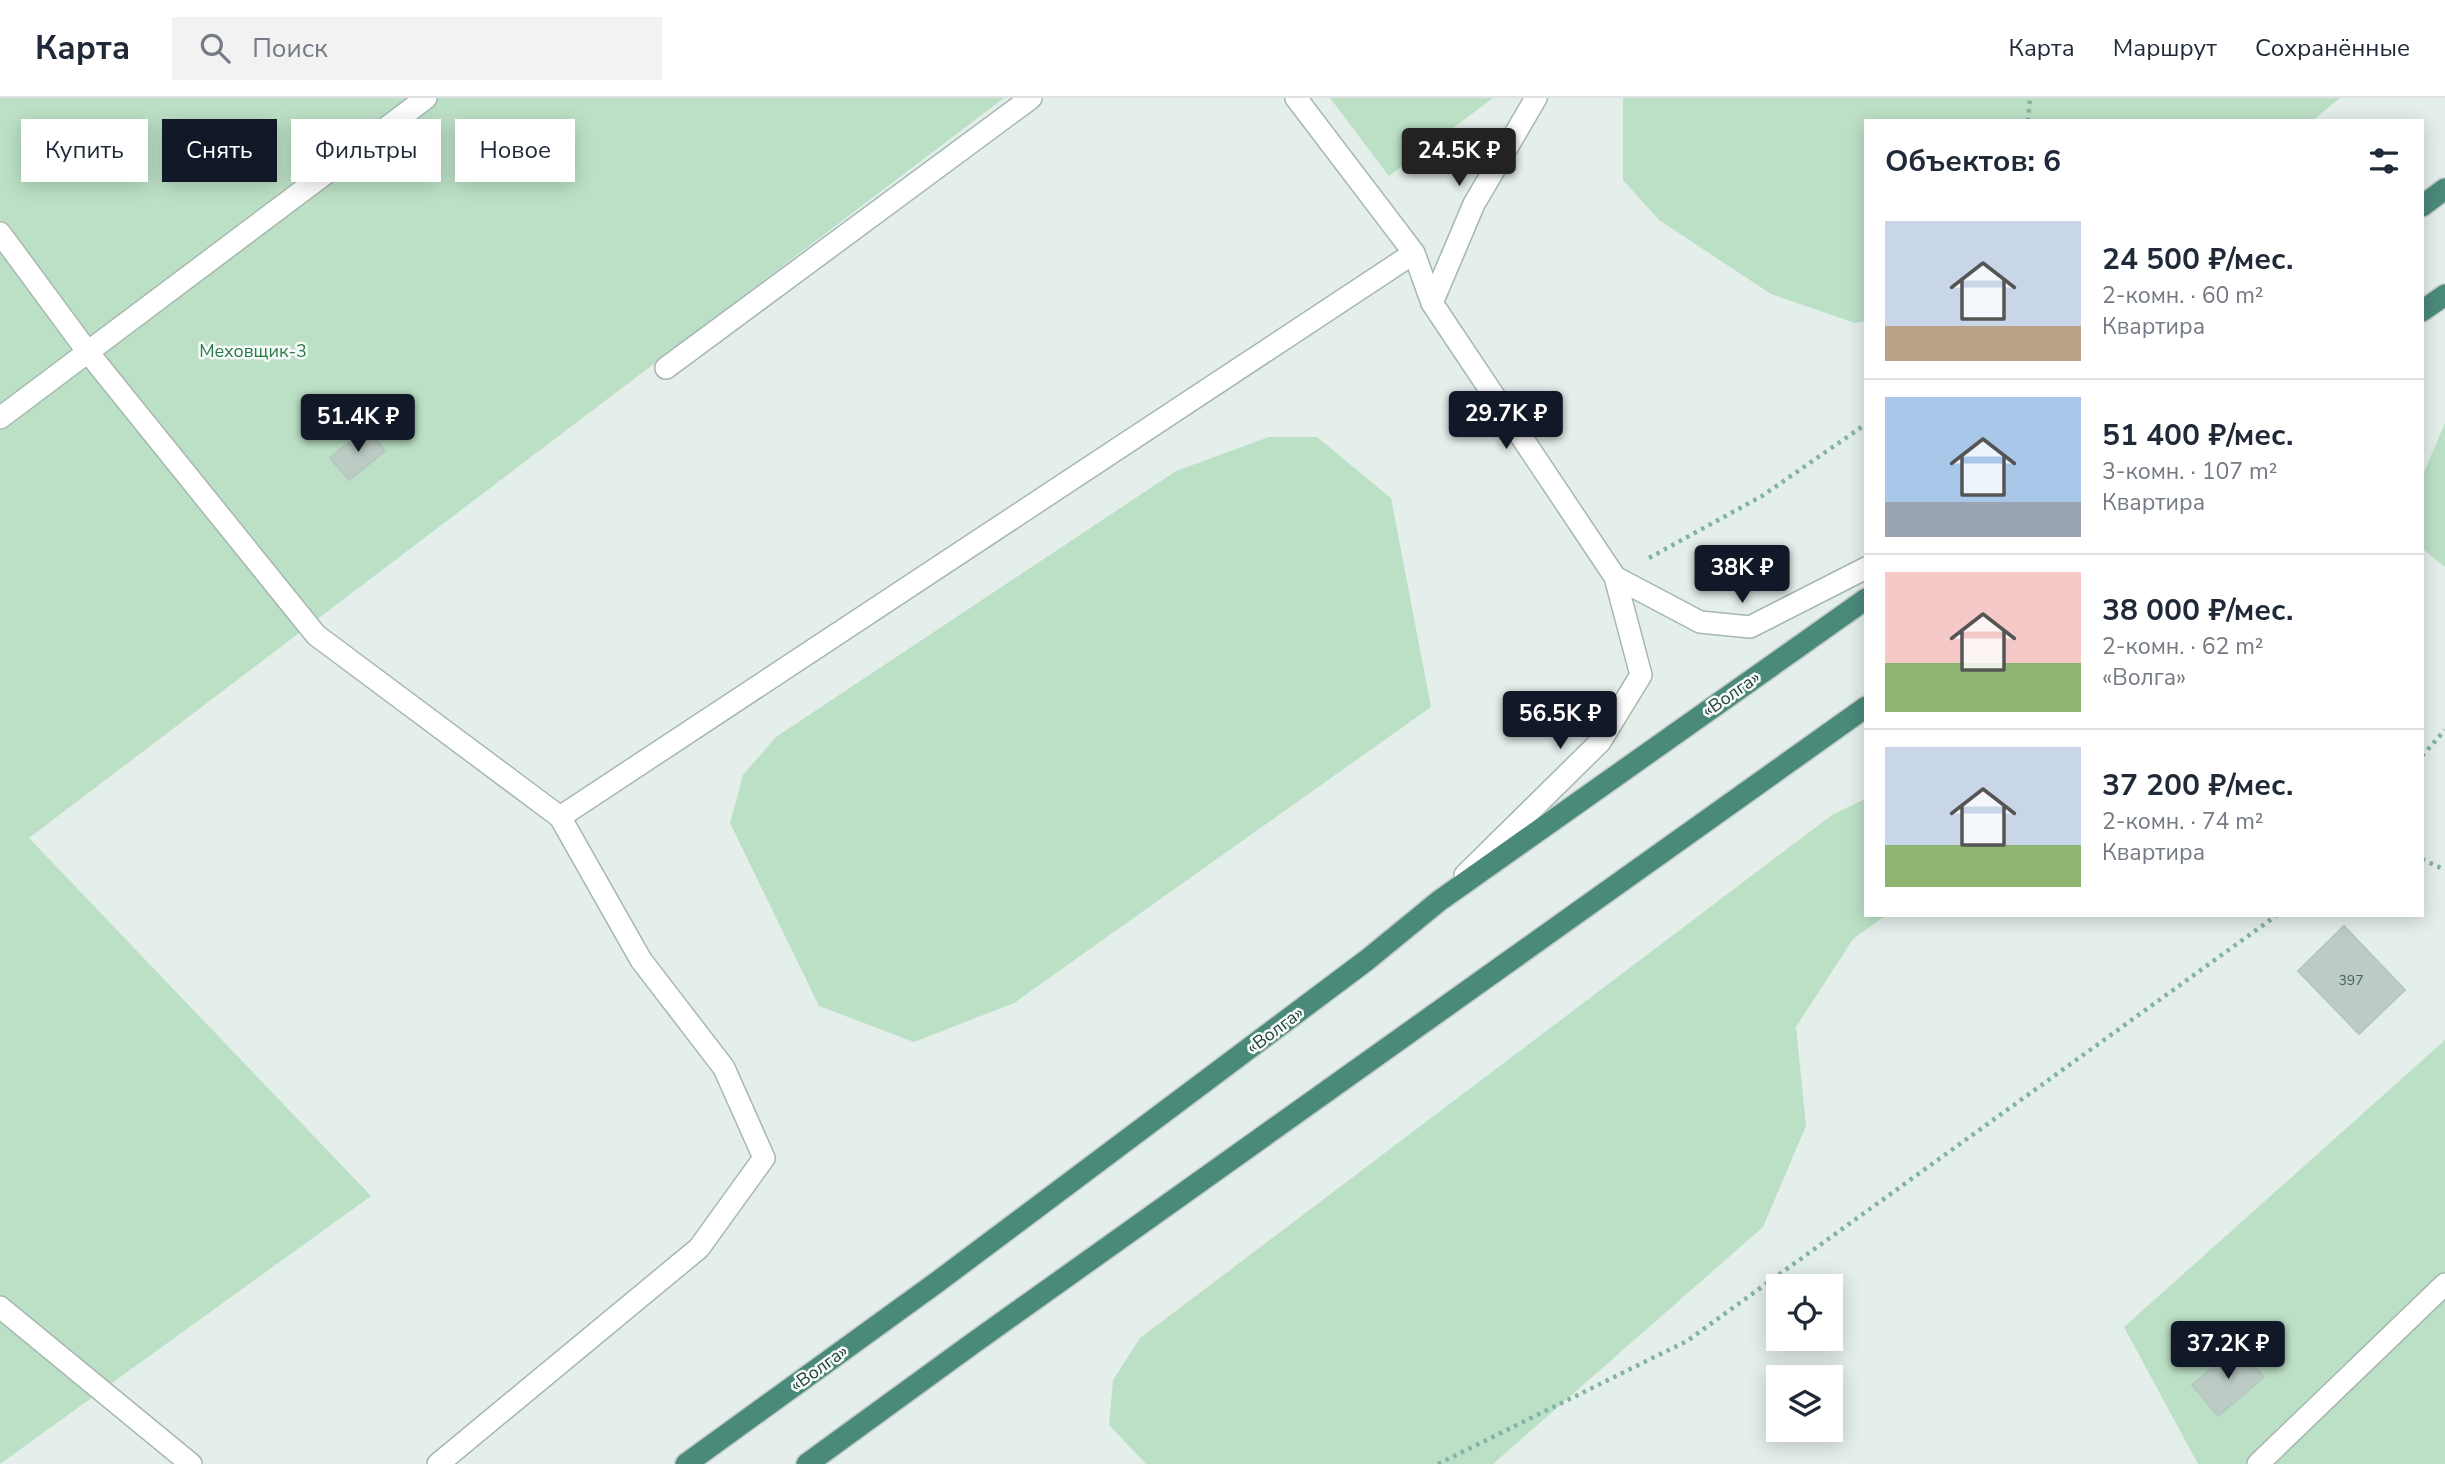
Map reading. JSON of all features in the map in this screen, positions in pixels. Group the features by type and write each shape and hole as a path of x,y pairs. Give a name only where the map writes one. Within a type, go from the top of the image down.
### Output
{"highway":[{"path":"2424,205 2445,189"},
{"path":"2424,310 2445,295"},
{"name":"«Волга»","path":"686,1464 1058,1192 1367,960 1439,901 1864,600"},
{"path":"807,1464 1864,708"}],"street":[{"path":"0,418 426,98"},
{"path":"666,368 1031,98"},
{"path":"1296,98 1415,253 1432,303 1615,577 1641,675 1600,742 1439,901"},
{"path":"1432,303 1474,204 1535,98"},
{"path":"0,233 87,351 316,635 560,817 641,961 724,1068 764,1158 699,1248 438,1464"},
{"path":"560,817 1415,253"},
{"path":"1615,577 1700,622 1749,627 1864,569"},
{"path":"2258,1464 2445,1284"},
{"path":"0,1307 191,1464"}],"path":[{"path":"2028,119 2030,98"},
{"path":"1615,577 1762,496 1864,425"},
{"path":"2424,754 2445,730"},
{"path":"2424,860 2445,870"},
{"path":"1438,1464 1687,1341 2274,917"}],"green space":[{"name":"Меховщик-3","path":"0,98 1004,98 29,838 371,1196 0,1464"},
{"path":"1330,98 1493,98 1389,176"},
{"path":"1623,98 2340,98 2314,119 1864,119 1864,321 1855,323 1771,294 1659,220 1623,180"},
{"path":"2445,423 2445,567 2424,550 2424,472"},
{"path":"1269,437 1317,437 1391,498 1431,707 1014,1003 914,1042 819,1006 730,823 743,775 776,737 1176,471"},
{"path":"1864,799 1864,917 1883,917 1853,939 1796,1027 1806,1126 1763,1227 1493,1464 1146,1464 1109,1425 1113,1380 1140,1338 1832,815"},
{"path":"2445,1040 2445,1464 2198,1464 2124,1327"}],"building":[{"path":"367,428 385,451 349,480 330,458"},
{"path":"2344,926 2405,990 2359,1034 2298,971"},
{"path":"2238,1347 2264,1377 2218,1416 2192,1385"}]}
